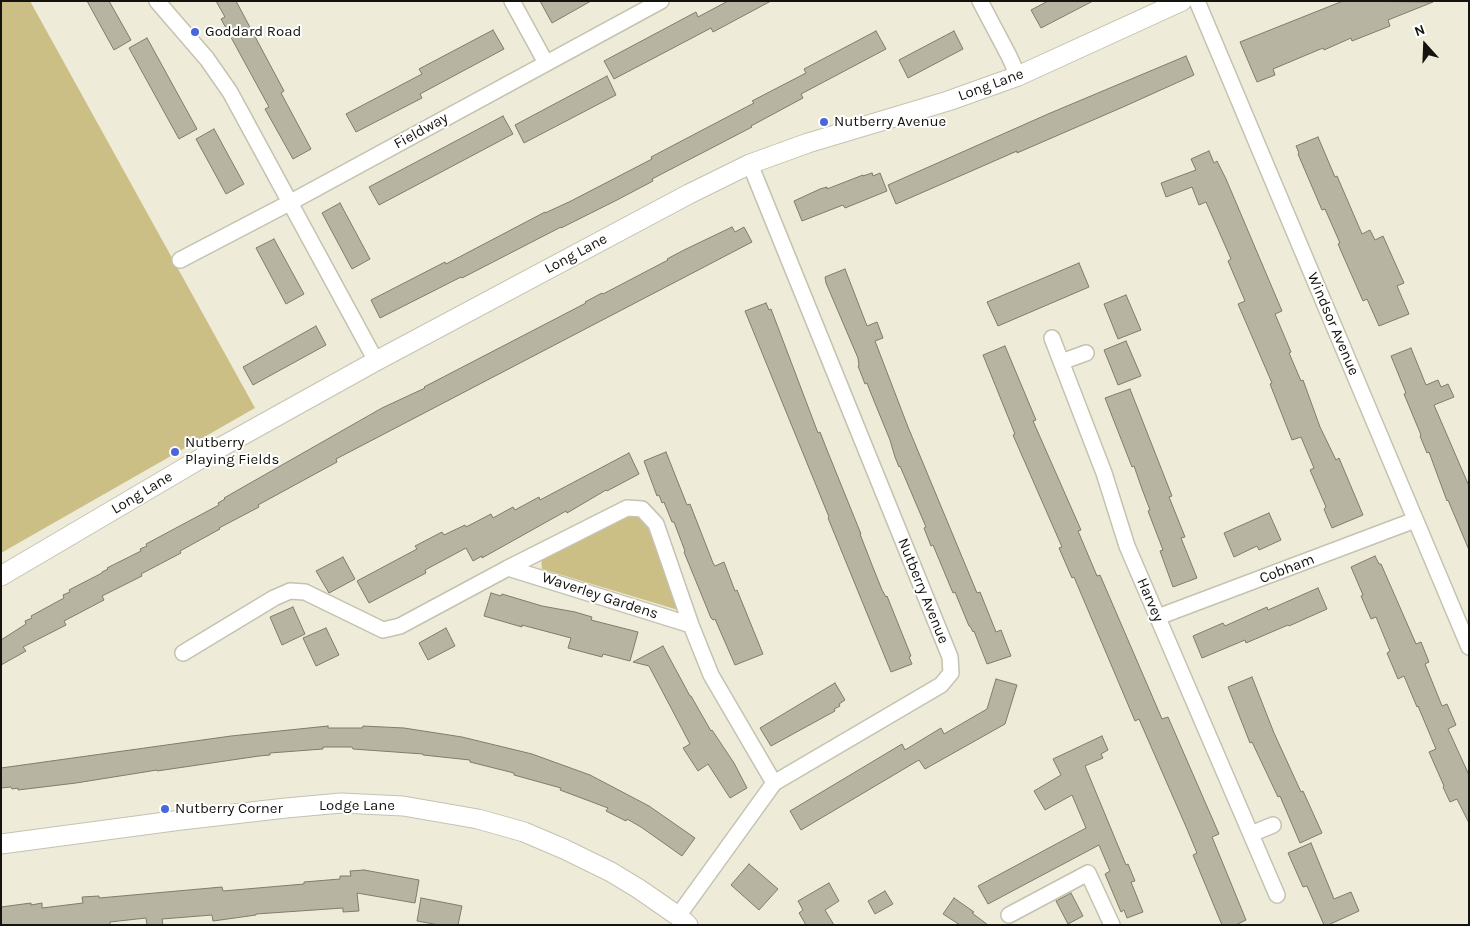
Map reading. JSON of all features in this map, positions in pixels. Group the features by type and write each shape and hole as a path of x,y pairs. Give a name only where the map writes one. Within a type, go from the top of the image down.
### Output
{"street":[{"path":"157,1 207,59 230,92 376,361"},
{"path":"512,1 546,63"},
{"name":"Fieldway","path":"180,260 291,202 661,1"},
{"path":"980,1 1018,76"},
{"name":"Long Lane","path":"1,576 205,456 376,361 689,194 750,164 808,143 939,103 1018,76 1182,1"},
{"name":"Windsor Avenue","path":"1197,1 1469,647"},
{"name":"Nutberry Avenue","path":"683,920 774,783 941,685 951,673 950,657 750,164"},
{"name":"Harvey","path":"1052,338 1104,473 1127,546 1277,895"},
{"path":"1061,362 1086,353"},
{"name":"Waverley Gardens","path":"183,653 274,598 290,591 305,592 383,630 400,626 508,568 627,508 642,509 656,524 691,625 712,675 774,783"},
{"name":"Cobham","path":"1158,617 1415,520"},
{"name":"Waverley Gardens","path":"508,568 691,625"},
{"name":"Lodge Lane","path":"1,844 286,808 341,803 403,806 478,819 524,832 611,872 683,920"},
{"path":"1251,834 1273,825"},
{"path":"1009,915 1088,873 1112,925"}],"shaded area":[{"path":"1,1 30,1 255,408 1,553"},
{"path":"622,512 644,517 678,610 542,569 541,556"}],"building":[{"path":"87,1 109,1 131,40 114,50"},
{"path":"216,1 236,1 284,91 281,93 311,149 293,159 265,109 269,107 221,19 225,17"},
{"path":"540,1 591,1 552,23"},
{"path":"728,1 771,1 713,32 711,28 614,79 604,61 696,12 698,17"},
{"path":"1048,1 1093,1 1041,28 1031,10"},
{"path":"1343,1 1433,2 1388,20 1390,26 1352,41 1351,38 1324,50 1323,48 1273,69 1275,75 1257,82 1240,42"},
{"path":"493,30 504,49 420,94 422,98 356,132 346,114 422,74 419,69"},
{"path":"876,31 886,49 801,94 803,98 652,179 653,181 617,200 380,318 371,300 652,159 651,157 754,103 752,101 806,73 804,69"},
{"path":"954,31 963,49 908,78 899,60"},
{"path":"147,38 197,129 179,139 129,48"},
{"path":"1186,56 1194,75 896,204 888,185 1048,114"},
{"path":"607,76 616,95 524,143 515,125"},
{"path":"503,116 513,134 379,205 369,187"},
{"path":"214,129 244,184 226,194 196,139"},
{"path":"1318,137 1362,234 1370,230 1375,240 1383,236 1404,283 1397,286 1409,314 1379,326 1367,299 1363,301 1325,209 1322,210 1298,154 1296,146"},
{"path":"1209,151 1214,163 1217,161 1226,179 1282,311 1275,314 1291,352 1289,353 1301,381 1303,380 1320,427 1336,460 1339,458 1363,515 1332,528 1324,509 1326,507 1310,470 1314,468 1301,437 1292,440 1270,384 1272,383 1238,304 1245,301 1228,261 1231,259 1206,202 1199,205 1192,187 1166,197 1161,183 1196,170 1191,159"},
{"path":"872,173 873,176 880,173 887,191 845,208 843,205 802,221 794,201 820,189 827,187 827,189"},
{"path":"340,203 370,259 352,269 322,213"},
{"path":"732,227 735,232 744,227 752,242 336,459 337,462 258,505 259,507 180,551 181,553 141,574 142,576 102,596 104,600 64,621 66,625 23,647 26,651 1,665 1,640 26,624 25,621 32,618 31,616 64,598 63,595 70,592 69,590 141,551 140,549 147,546 146,544 219,505 218,503 224,498 382,408 425,388 602,293"},
{"path":"274,239 304,294 286,304 256,248"},
{"path":"1079,263 1089,287 998,326 987,302"},
{"path":"845,269 867,326 877,322 883,338 875,341 908,427 977,593 980,592 996,632 1001,630 1011,656 987,664 974,631 969,626 955,592 953,593 933,545 931,546 924,528 926,527 899,467 867,383 865,384 858,366 858,358 826,283 825,277"},
{"path":"1126,295 1141,330 1118,339 1104,304"},
{"path":"766,303 769,310 771,309 818,433 820,432 882,590 887,596 911,656 909,657 912,664 891,672 745,311"},
{"path":"316,326 326,345 253,385 243,367"},
{"path":"1126,341 1141,376 1118,385 1104,350"},
{"path":"1005,346 1036,420 1033,421 1081,530 1078,531 1097,576 1100,575 1162,719 1168,717 1219,834 1212,837 1246,920 1236,925 1222,925 1193,855 1197,853 1187,829 1139,719 1135,721 1074,577 1072,578 1059,548 1062,547 1013,435 1015,434 983,355"},
{"path":"1411,348 1426,385 1438,380 1441,387 1448,384 1454,397 1434,405 1469,486 1469,550 1447,501 1429,452 1427,453 1420,436 1391,356"},
{"path":"1130,389 1172,496 1169,497 1185,537 1181,538 1197,578 1173,587 1160,551 1163,550 1148,511 1150,510 1134,466 1132,467 1105,398"},
{"path":"666,452 687,505 690,504 713,563 715,566 724,562 763,654 735,665 715,619 711,618 674,522 672,522 664,502 662,503 659,495 657,496 644,461"},
{"path":"629,453 639,474 606,490 567,513 566,511 482,558 482,556 473,561 466,548 425,570 426,573 369,603 357,581 417,549 415,546 442,532 444,535 465,525 466,527 491,514 493,518 513,507 515,510 539,497 540,500"},
{"path":"1269,513 1281,540 1259,550 1257,546 1234,557 1224,533"},
{"path":"1375,556 1379,564 1381,564 1416,644 1421,642 1429,662 1425,664 1442,706 1447,704 1456,725 1448,729 1469,775 1469,823 1457,799 1450,802 1429,752 1436,749 1418,706 1404,676 1398,679 1387,653 1390,651 1376,617 1371,619 1361,596 1363,595 1351,567"},
{"path":"343,557 355,579 329,593 316,571"},
{"path":"1318,588 1327,609 1246,643 1245,640 1202,658 1193,636 1223,623 1225,626 1267,607 1268,610"},
{"path":"491,593 575,612 592,617 591,620 638,632 630,661 603,654 602,657 568,648 571,638 484,616"},
{"path":"293,607 305,634 282,645 270,617"},
{"path":"326,628 339,655 316,666 303,638"},
{"path":"446,628 455,646 428,660 419,643"},
{"path":"663,646 690,696 711,731 734,763 747,788 730,798 708,764 698,771 683,748 690,744 649,666 633,662"},
{"path":"1252,677 1274,733 1322,833 1300,843 1280,796 1278,797 1252,742 1250,743 1228,687"},
{"path":"996,679 1017,685 1005,724 925,769 919,760 801,830 790,811 902,744 905,750 941,728 944,734 987,709"},
{"path":"835,683 845,700 834,709 835,711 771,746 760,728"},
{"path":"328,726 328,728 362,728 363,726 404,728 462,737 532,754 590,775 649,806 695,838 682,856 641,827 606,811 608,808 560,790 561,788 514,775 514,773 470,762 470,760 423,754 353,749 352,747 323,747 323,749 270,753 270,755 18,790 18,788 12,789 11,787 1,788 1,768 231,736"},
{"path":"1102,736 1108,750 1101,754 1103,758 1085,766 1126,865 1128,864 1135,881 1131,882 1143,912 1127,918 1124,910 1121,912 1105,874 1110,871 1099,845 988,904 978,886 1086,828 1072,795 1045,810 1034,791 1061,775 1053,759"},
{"path":"1311,843 1334,899 1351,892 1359,911 1328,925 1324,925 1307,886 1303,887 1288,853"},
{"path":"749,864 778,889 759,910 731,885"},
{"path":"364,870 419,880 415,903 357,893 359,911 343,912 343,908 256,914 213,921 212,915 162,919 163,925 147,925 146,918 110,922 110,925 1,925 1,907 42,903 42,908 83,903 82,897 99,896 99,898 222,887 223,891 304,884 304,882 340,879 340,876 351,876 350,871"},
{"path":"829,883 839,901 825,910 834,925 806,925 799,913 803,910 798,901"},
{"path":"885,891 893,904 875,914 868,901"},
{"path":"1071,893 1083,916 1068,924 1056,901"},
{"path":"421,898 462,906 458,925 439,925 417,921"},
{"path":"954,898 988,925 960,925 943,914"}],"place":[{"name":"Goddard Road","path":"195,32"},
{"name":"Nutberry Avenue","path":"824,122"},
{"name":"Nutberry Playing Fields","path":"175,452"},
{"name":"Nutberry Corner","path":"165,809"}]}
